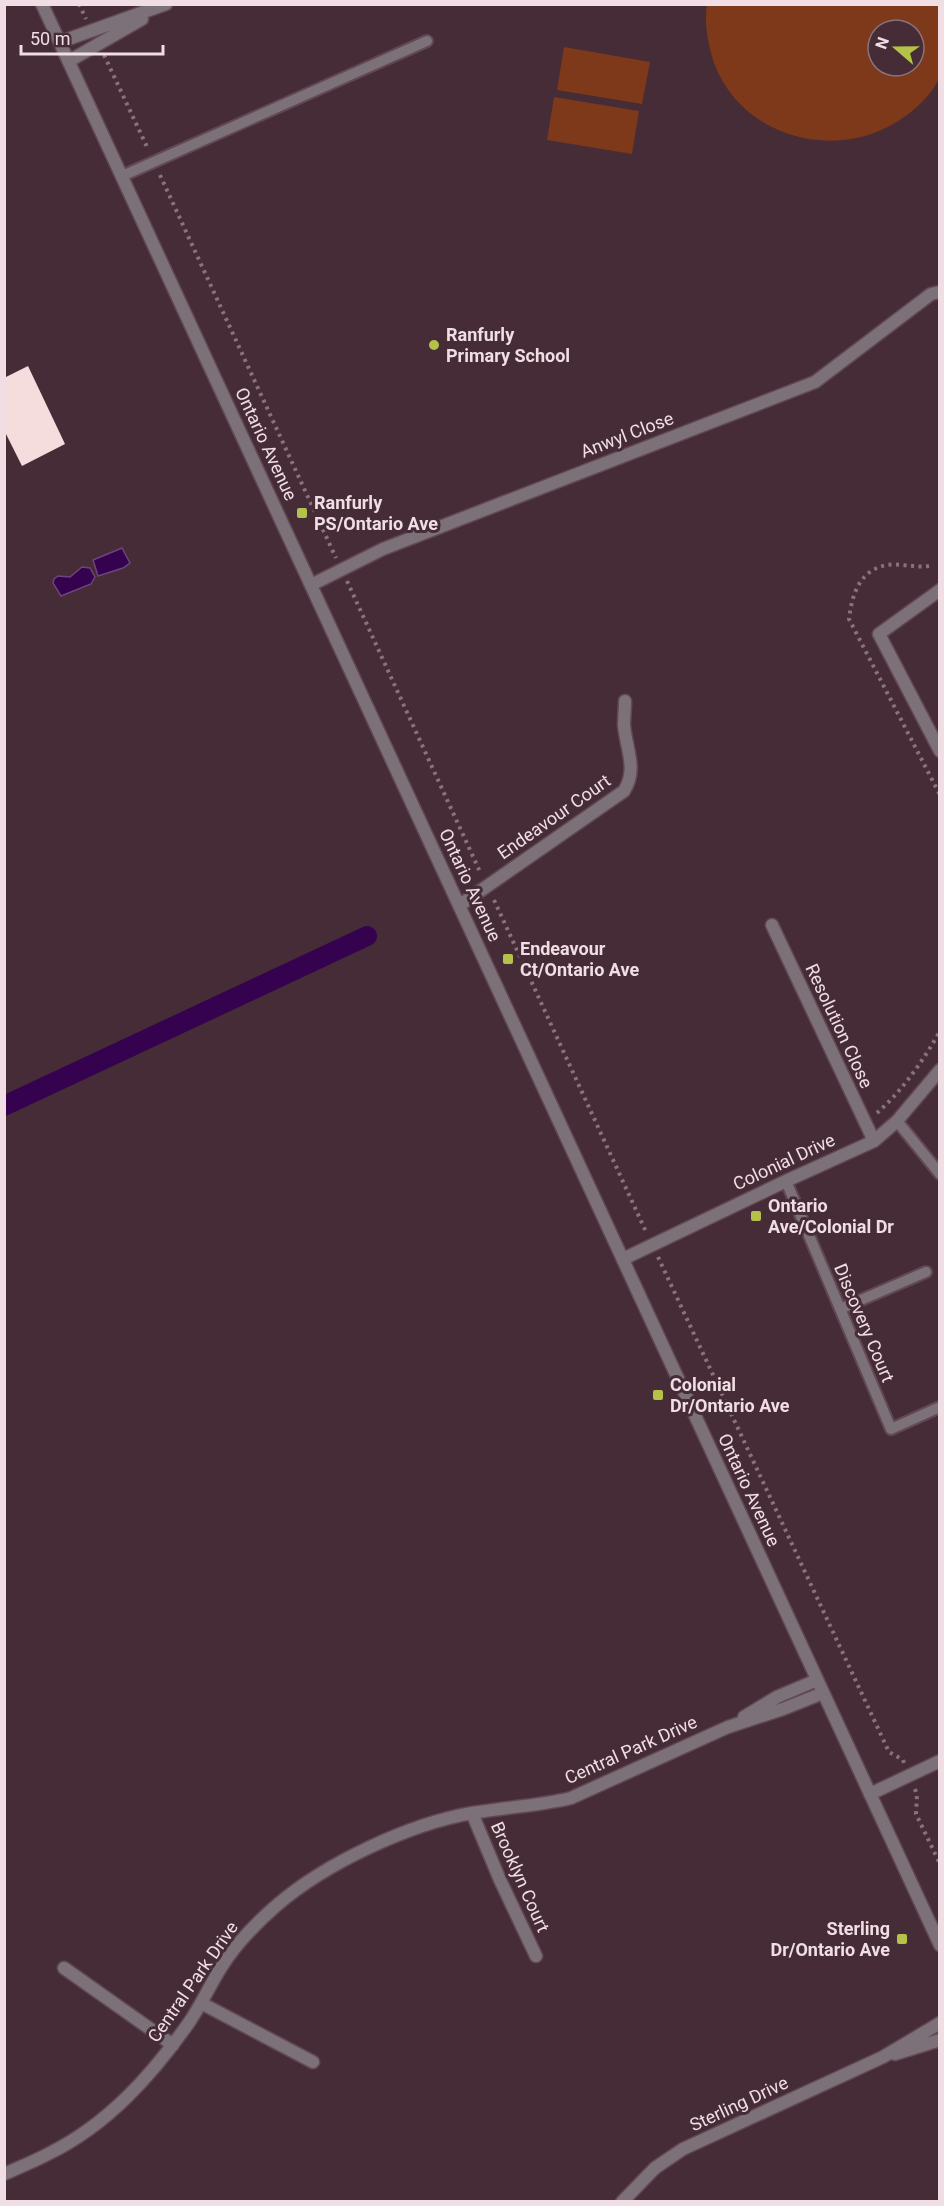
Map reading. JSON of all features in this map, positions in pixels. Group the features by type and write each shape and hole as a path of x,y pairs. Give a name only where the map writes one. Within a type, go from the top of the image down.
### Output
{"street":[{"name":"Ontario Avenue","path":"42,4 460,904 939,1945"},
{"path":"60,42 164,5"},
{"path":"69,61 164,5"},
{"name":"Anwyl Close","path":"311,585 383,549 815,382 931,294 939,292"},
{"path":"939,590 879,634 939,752"},
{"name":"Endeavour Court","path":"460,904 624,791 631,774 631,759 624,725 625,701"},
{"name":"Resolution Close","path":"772,925 874,1141"},
{"name":"Colonial Drive","path":"623,1259 786,1180 874,1141 897,1121 939,1070"},
{"name":"Central Park Drive","path":"728,1727 777,1697 817,1680"},
{"name":"Central Park Drive","path":"4,2174 50,2153 98,2122 141,2084 172,2045 236,1947 255,1925 298,1888 346,1860 419,1826 472,1813 533,1806 571,1798 728,1727 823,1693"},
{"path":"870,1794 939,1761"},
{"name":"Brooklyn Court","path":"472,1813 500,1880 536,1956"},
{"path":"64,1968 172,2045"},
{"path":"201,2003 313,2062"},
{"name":"Sterling Drive","path":"622,2202 655,2168 683,2149 883,2057 939,2023"},
{"name":"Sterling Drive","path":"883,2057 939,2040"}],"lane":[{"path":"122,176 427,41"},
{"path":"897,1121 939,1174"},
{"name":"Discovery Court","path":"786,1180 891,1429 939,1407"},
{"path":"840,1309 926,1272"}],"path":[{"path":"99,44 652,1245 890,1752 903,1760 917,1794 916,1814 939,1864"},
{"path":"865,1123 888,1103 924,1058 939,1031"}],"shaded area":[{"path":"707,4 939,5 939,77 930,93 916,108 882,130 854,139 825,141 797,137 771,127 747,111 728,90 714,63 706,19"},
{"path":"564,47 650,62 642,104 557,90"},
{"path":"554,97 639,111 632,154 547,140"},
{"path":"122,548 130,563 123,568 98,576 93,560"},
{"path":"82,567 90,568 95,577 91,584 61,596 53,583 54,579 58,576 70,577"}],"building":[{"path":"28,366 65,444 22,466 4,430 4,378"}],"waterway":[{"path":"4,1106 367,936"}],"place":[{"name":"Ranfurly Primary School","path":"434,345"},
{"name":"Ranfurly PS/Ontario Ave","path":"302,513"},
{"name":"Endeavour Ct/Ontario Ave","path":"508,959"},
{"name":"Ontario Ave/Colonial Dr","path":"756,1216"},
{"name":"Colonial Dr/Ontario Ave","path":"658,1395"},
{"name":"Sterling Dr/Ontario Ave","path":"902,1939"}]}
